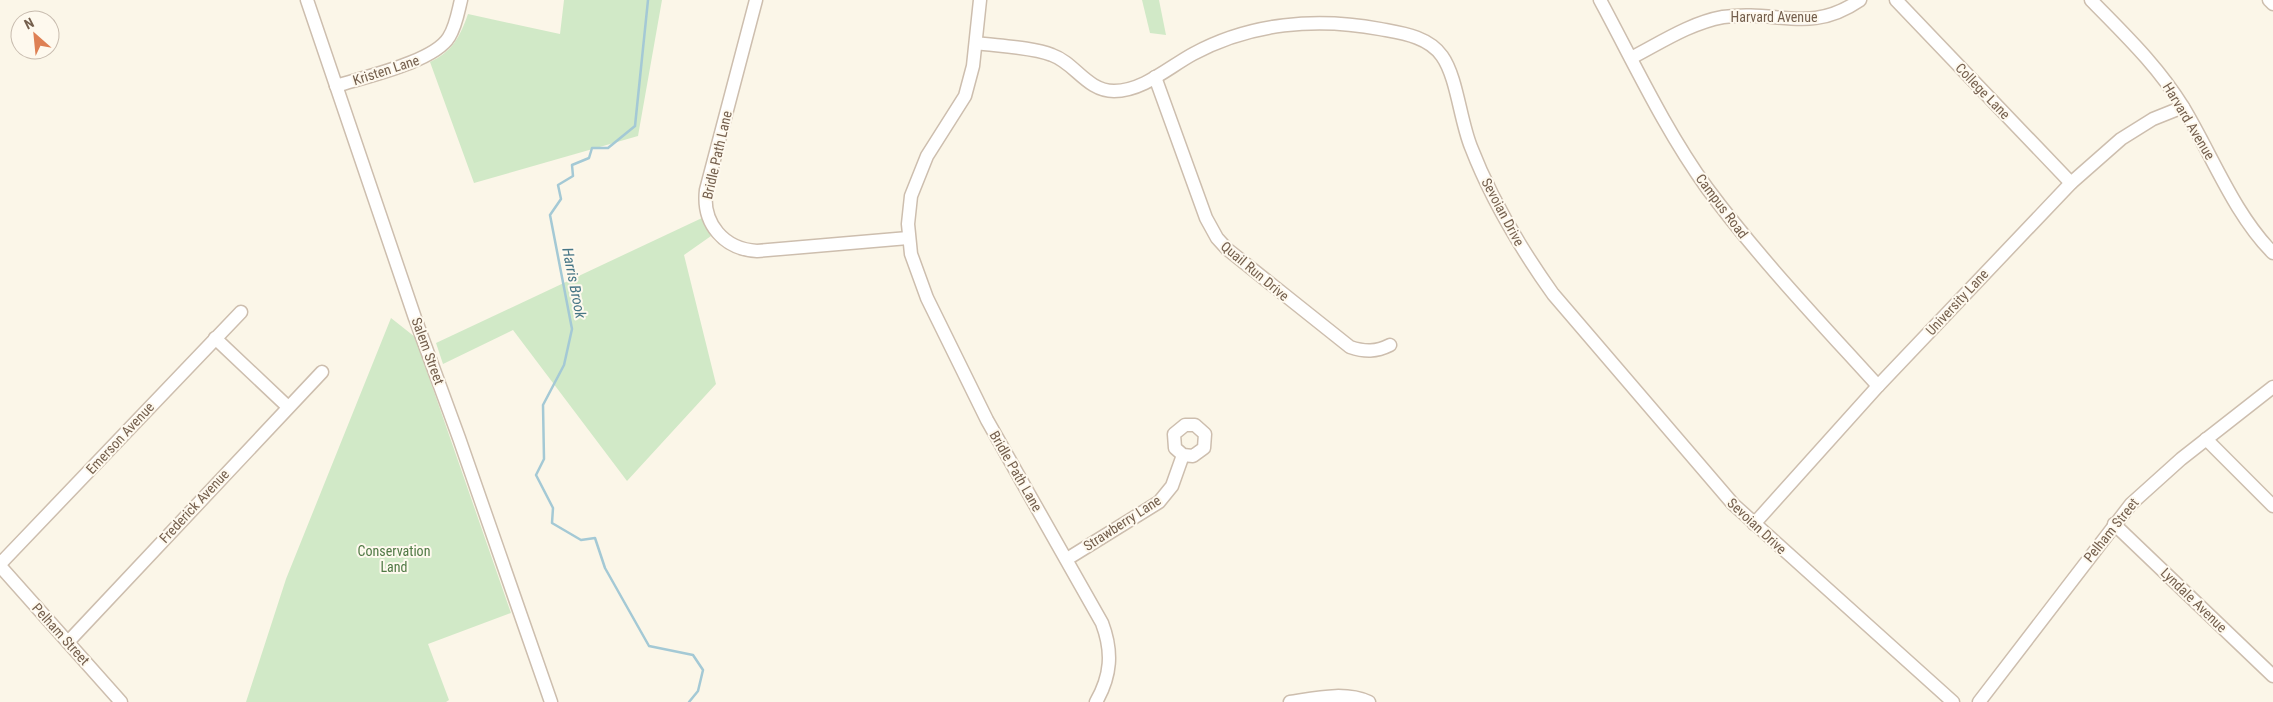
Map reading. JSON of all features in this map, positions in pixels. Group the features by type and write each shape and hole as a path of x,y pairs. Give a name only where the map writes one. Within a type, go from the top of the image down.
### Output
{"street":[{"name":"Salem Street","path":"306,0 551,702"},
{"name":"Kristen Lane","path":"336,86 430,55 449,38 456,23 461,0"},
{"name":"Bridle Path Lane","path":"756,0 706,190 705,206 714,230 733,246 757,251 908,238"},
{"name":"Bridle Path Lane","path":"980,0 974,66 966,96 927,156 915,182 909,210 908,238 915,269 948,342 992,428 1094,606 1108,640 1110,669 1096,702"},
{"name":"Campus Road","path":"1600,0 1678,144 1706,187 1750,243 1878,386"},
{"name":"Harvard Avenue","path":"1631,58 1681,32 1720,18 1749,15 1812,20 1836,14 1860,0"},
{"name":"College Lane","path":"1896,0 2070,183"},
{"name":"Harvard Avenue","path":"2091,0 2156,67 2182,107 2255,235 2273,253"},
{"path":"2269,0 2273,4"},
{"name":"Sevoian Drive","path":"976,43 1053,55 1092,84 1106,90 1127,89 1154,77 1192,54 1226,39 1260,29 1331,22 1410,35 1430,45 1446,62 1464,128 1477,162 1518,241 1538,274 1585,334 1717,488 1754,524 1953,702"},
{"name":"Quail Run Drive","path":"1154,77 1206,218 1221,244 1350,347 1375,351 1390,345"},
{"name":"University Lane","path":"1754,524 1878,386 2070,183 2121,139 2153,119 2182,107"},
{"name":"Emerson Avenue","path":"0,565 241,312"},
{"path":"215,338 288,407"},
{"name":"Frederick Avenue","path":"68,642 322,372"},
{"name":"Pelham Street","path":"1979,702 2114,524 2147,488 2206,438 2273,388"},
{"path":"2206,438 2273,506"},
{"name":"Strawberry Lane","path":"1067,559 1159,502 1172,486 1183,455"},
{"name":"Lyndale Avenue","path":"2114,524 2273,676"},
{"name":"Pelham Street","path":"0,565 122,702"},
{"path":"1290,702 1343,696 1356,697 1369,702"}],"green space":[{"path":"564,0 662,0 638,136 474,183 430,62 444,54 454,43 462,30 468,14 560,34"},
{"path":"1142,0 1159,0 1166,35 1150,33"},
{"path":"702,218 711,236 684,255 716,384 627,481 513,330 443,364 436,343"},
{"name":"Conservation Land","path":"391,318 415,337 511,613 428,644 449,700 446,702 246,702 286,579"}],"waterway":[{"name":"Harris Brook","path":"648,0 635,126 608,148 592,148 589,158 572,165 573,176 558,185 561,199 550,215 572,329 564,365 543,405 544,459 536,475 553,508 552,523 581,540 595,538 605,568 649,646 693,655 703,670 698,691 689,702"}]}
